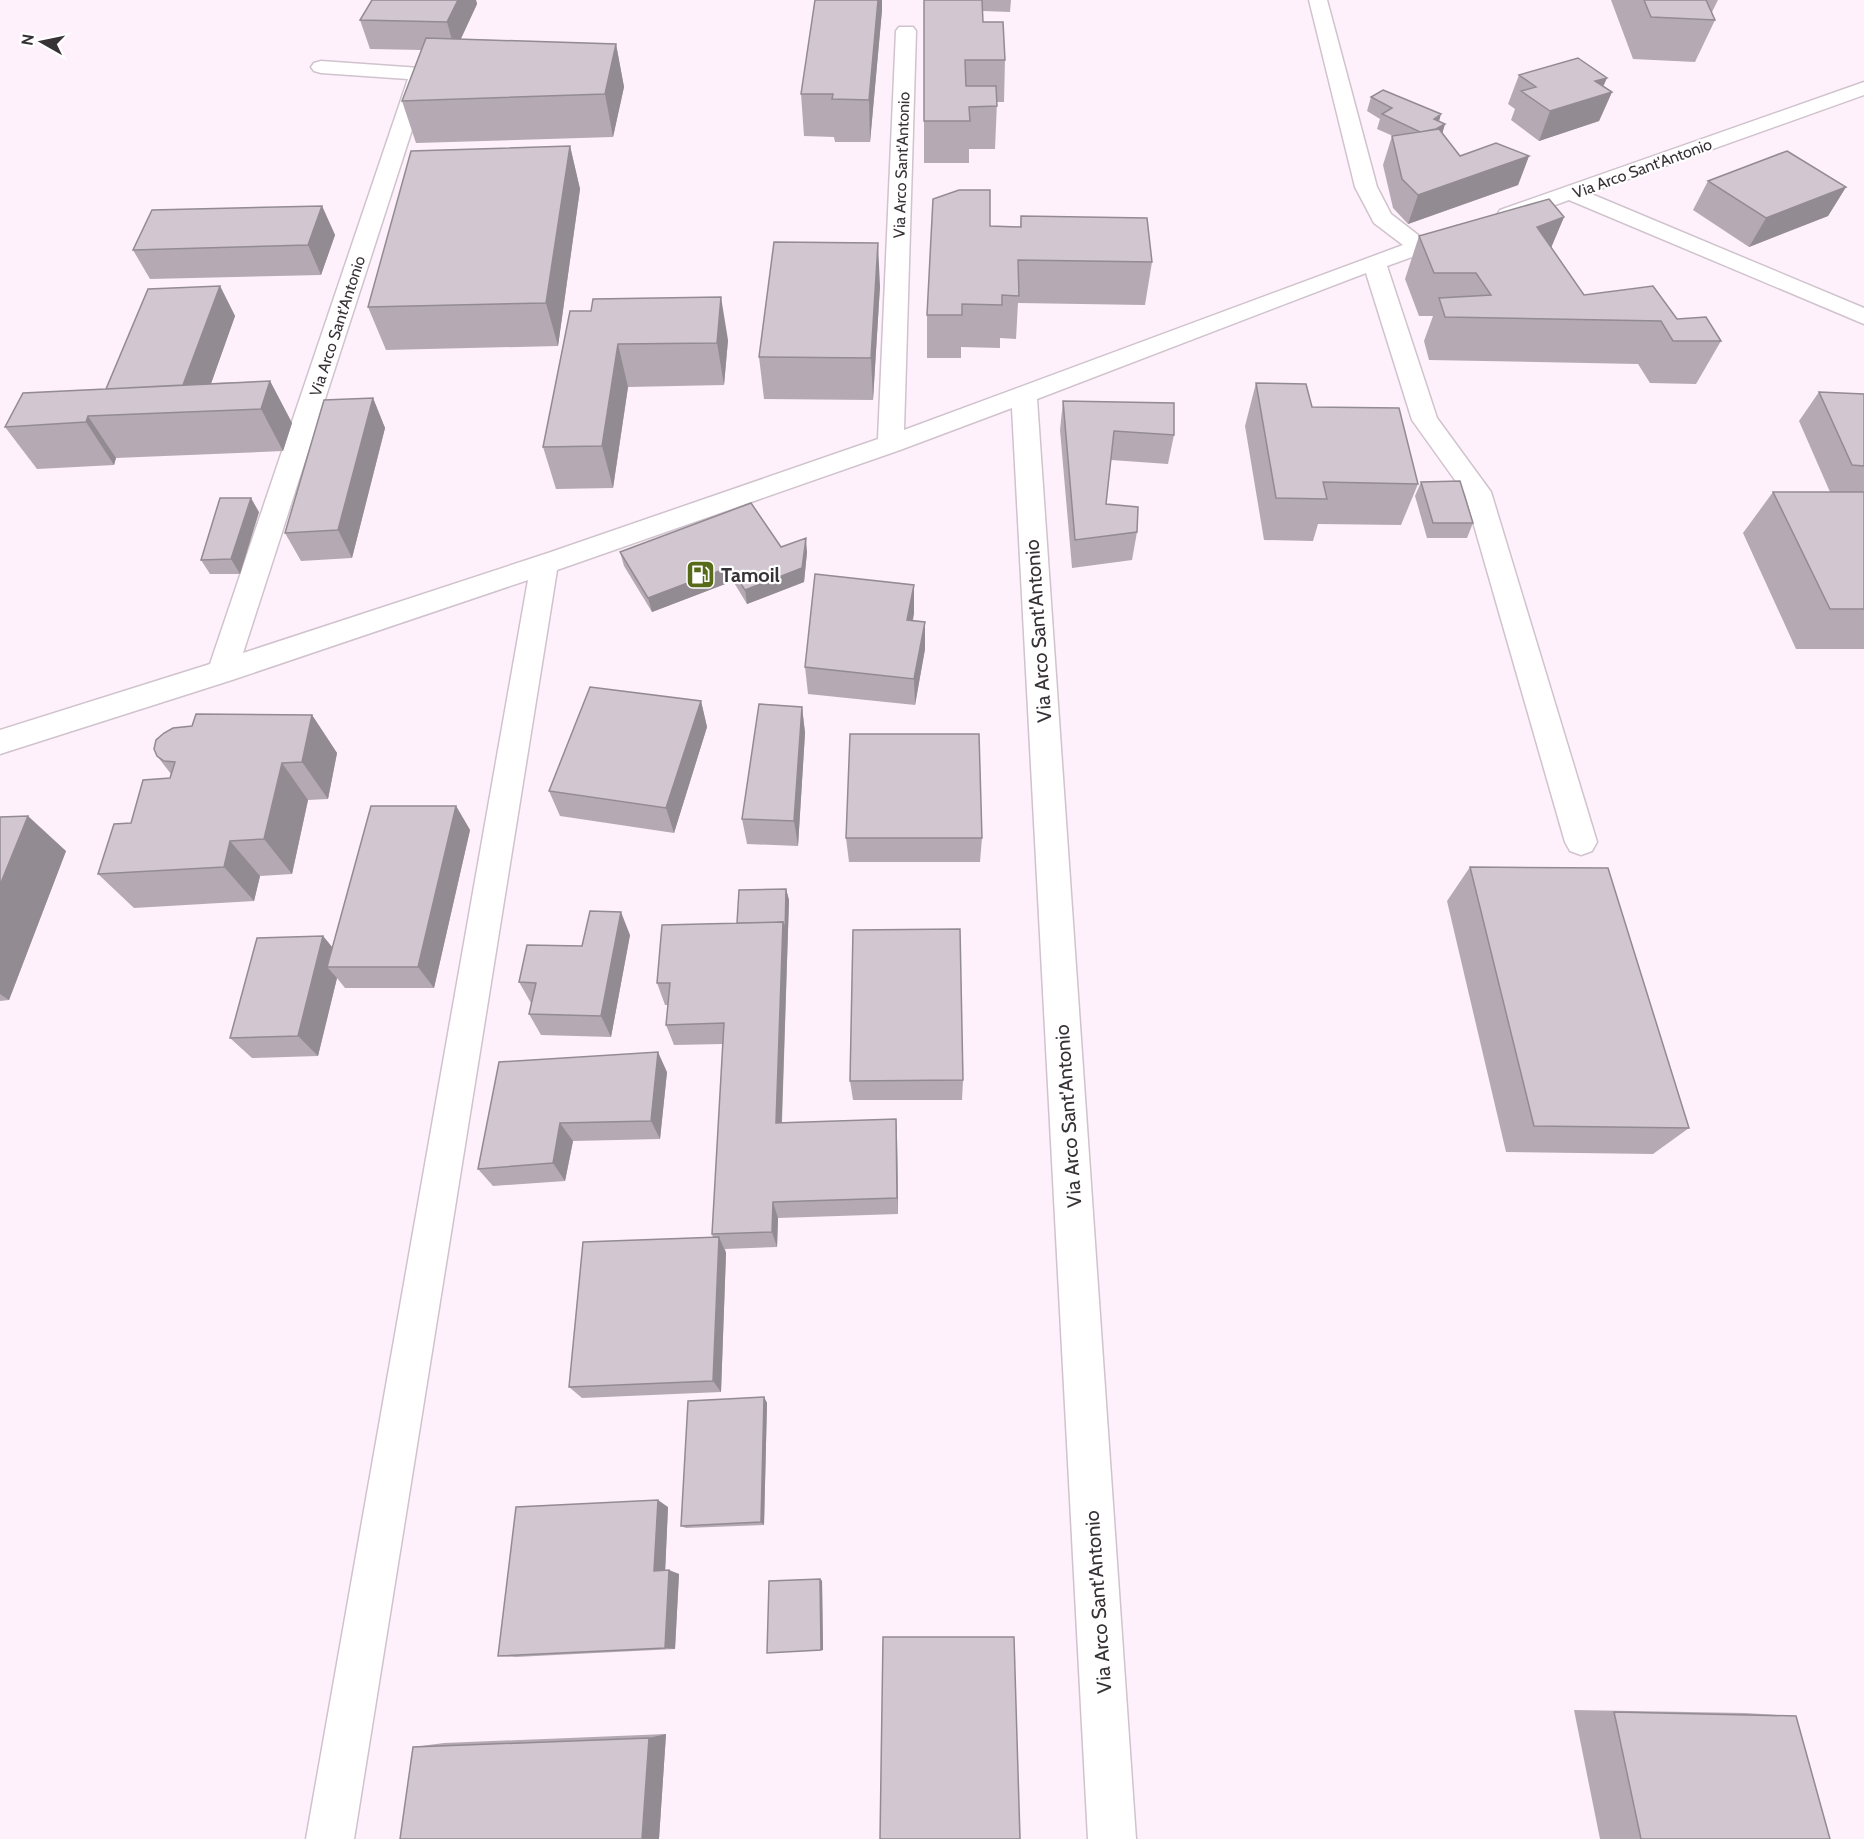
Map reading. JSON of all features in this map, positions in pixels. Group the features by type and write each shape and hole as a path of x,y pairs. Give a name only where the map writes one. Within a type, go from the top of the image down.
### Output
{"street":[{"path":"1318,0 1366,187 1382,218 1419,246"},
{"name":"Via Arco Sant'Antonio","path":"891,444 906,31"},
{"name":"Via Arco Sant'Antonio","path":"222,672 420,74 321,67"},
{"name":"Via Arco Sant'Antonio","path":"0,742 222,672 891,444 1374,262 1864,88"},
{"path":"1570,194 1864,317"},
{"path":"1374,262 1425,420 1478,492 1581,842"},
{"name":"Via Arco Sant'Antonio","path":"1024,394 1112,1839"},
{"path":"330,1839 545,562"}],"building":[{"path":"372,0 458,0 447,22 360,20"},
{"path":"815,0 878,0 869,100 832,99 833,94 801,94"},
{"path":"924,0 982,0 983,22 1003,22 1005,60 965,60 966,86 996,86 997,106 969,107 970,121 924,121"},
{"path":"1644,0 1706,0 1715,20 1651,17"},
{"path":"426,38 616,44 605,94 402,101"},
{"path":"1578,58 1607,78 1595,81 1612,92 1550,111 1521,91 1536,87 1519,75"},
{"path":"1383,90 1441,114 1434,119 1445,124 1436,129 1420,132 1382,114 1392,108 1371,97"},
{"path":"1439,129 1460,156 1496,143 1529,156 1418,195 1402,179 1392,136"},
{"path":"570,146 546,303 368,307 411,151"},
{"path":"1787,151 1846,187 1766,218 1708,181"},
{"path":"959,190 990,190 990,226 1021,227 1021,216 1147,218 1152,262 1018,260 1019,296 1002,295 1002,305 962,304 962,315 927,315 933,199"},
{"path":"1549,199 1564,217 1537,227 1584,295 1653,286 1677,319 1706,317 1721,341 1673,341 1661,321 1445,317 1439,298 1491,295 1476,273 1434,273 1419,236"},
{"path":"322,206 308,245 133,250 152,210"},
{"path":"774,242 878,243 871,358 759,357"},
{"path":"220,286 183,385 106,389 148,289"},
{"path":"721,297 717,343 618,344 602,446 543,447 570,311 591,311 593,299"},
{"path":"270,381 261,409 88,416 86,422 5,427 23,393"},
{"path":"1256,383 1306,384 1312,407 1399,408 1418,484 1323,482 1327,499 1276,498"},
{"path":"1819,392 1864,394 1864,466 1852,465"},
{"path":"373,398 338,530 285,533 324,400"},
{"path":"1063,401 1174,403 1174,435 1114,431 1106,504 1138,507 1137,532 1075,540"},
{"path":"1460,481 1473,523 1433,523 1421,482"},
{"path":"1773,492 1864,492 1864,609 1830,609"},
{"path":"220,498 251,498 231,559 201,560"},
{"path":"751,503 781,547 806,538 802,568 745,590 730,567 648,598 620,552"},
{"path":"815,574 914,585 907,620 925,622 914,679 805,667"},
{"path":"590,687 701,701 666,808 549,791"},
{"path":"759,704 802,707 794,821 742,819"},
{"path":"196,714 312,715 302,762 282,763 264,839 230,841 224,867 98,874 114,824 131,823 143,780 170,778 175,762 164,761 157,756 154,749 156,740 173,728 192,726"},
{"path":"850,734 979,734 982,838 846,838"},
{"path":"371,806 456,806 418,967 327,967"},
{"path":"28,816 0,885 0,817"},
{"path":"1470,867 1608,868 1689,1128 1534,1126"},
{"path":"786,889 785,933 783,922 737,923 739,890"},
{"path":"590,911 621,912 601,1016 529,1014 536,983 519,982 527,945 582,946"},
{"path":"783,922 776,1123 896,1119 897,1198 773,1202 772,1232 712,1234 724,1023 666,1025 670,983 657,983 662,925"},
{"path":"960,929 963,1080 850,1081 853,930"},
{"path":"323,936 298,1036 230,1038 257,938"},
{"path":"658,1052 651,1121 560,1123 553,1163 478,1169 499,1062"},
{"path":"719,1237 713,1381 569,1387 583,1242"},
{"path":"764,1397 761,1522 681,1526 688,1401"},
{"path":"658,1500 654,1571 669,1570 665,1648 498,1656 516,1507"},
{"path":"820,1579 821,1650 767,1653 769,1581"},
{"path":"883,1637 1014,1637 1020,1839 880,1839"},
{"path":"1614,1712 1796,1716 1830,1839 1641,1839"},
{"path":"649,1738 642,1839 400,1839 413,1747"}],"place":[{"name":"Tamoil","path":"700,575"}]}
